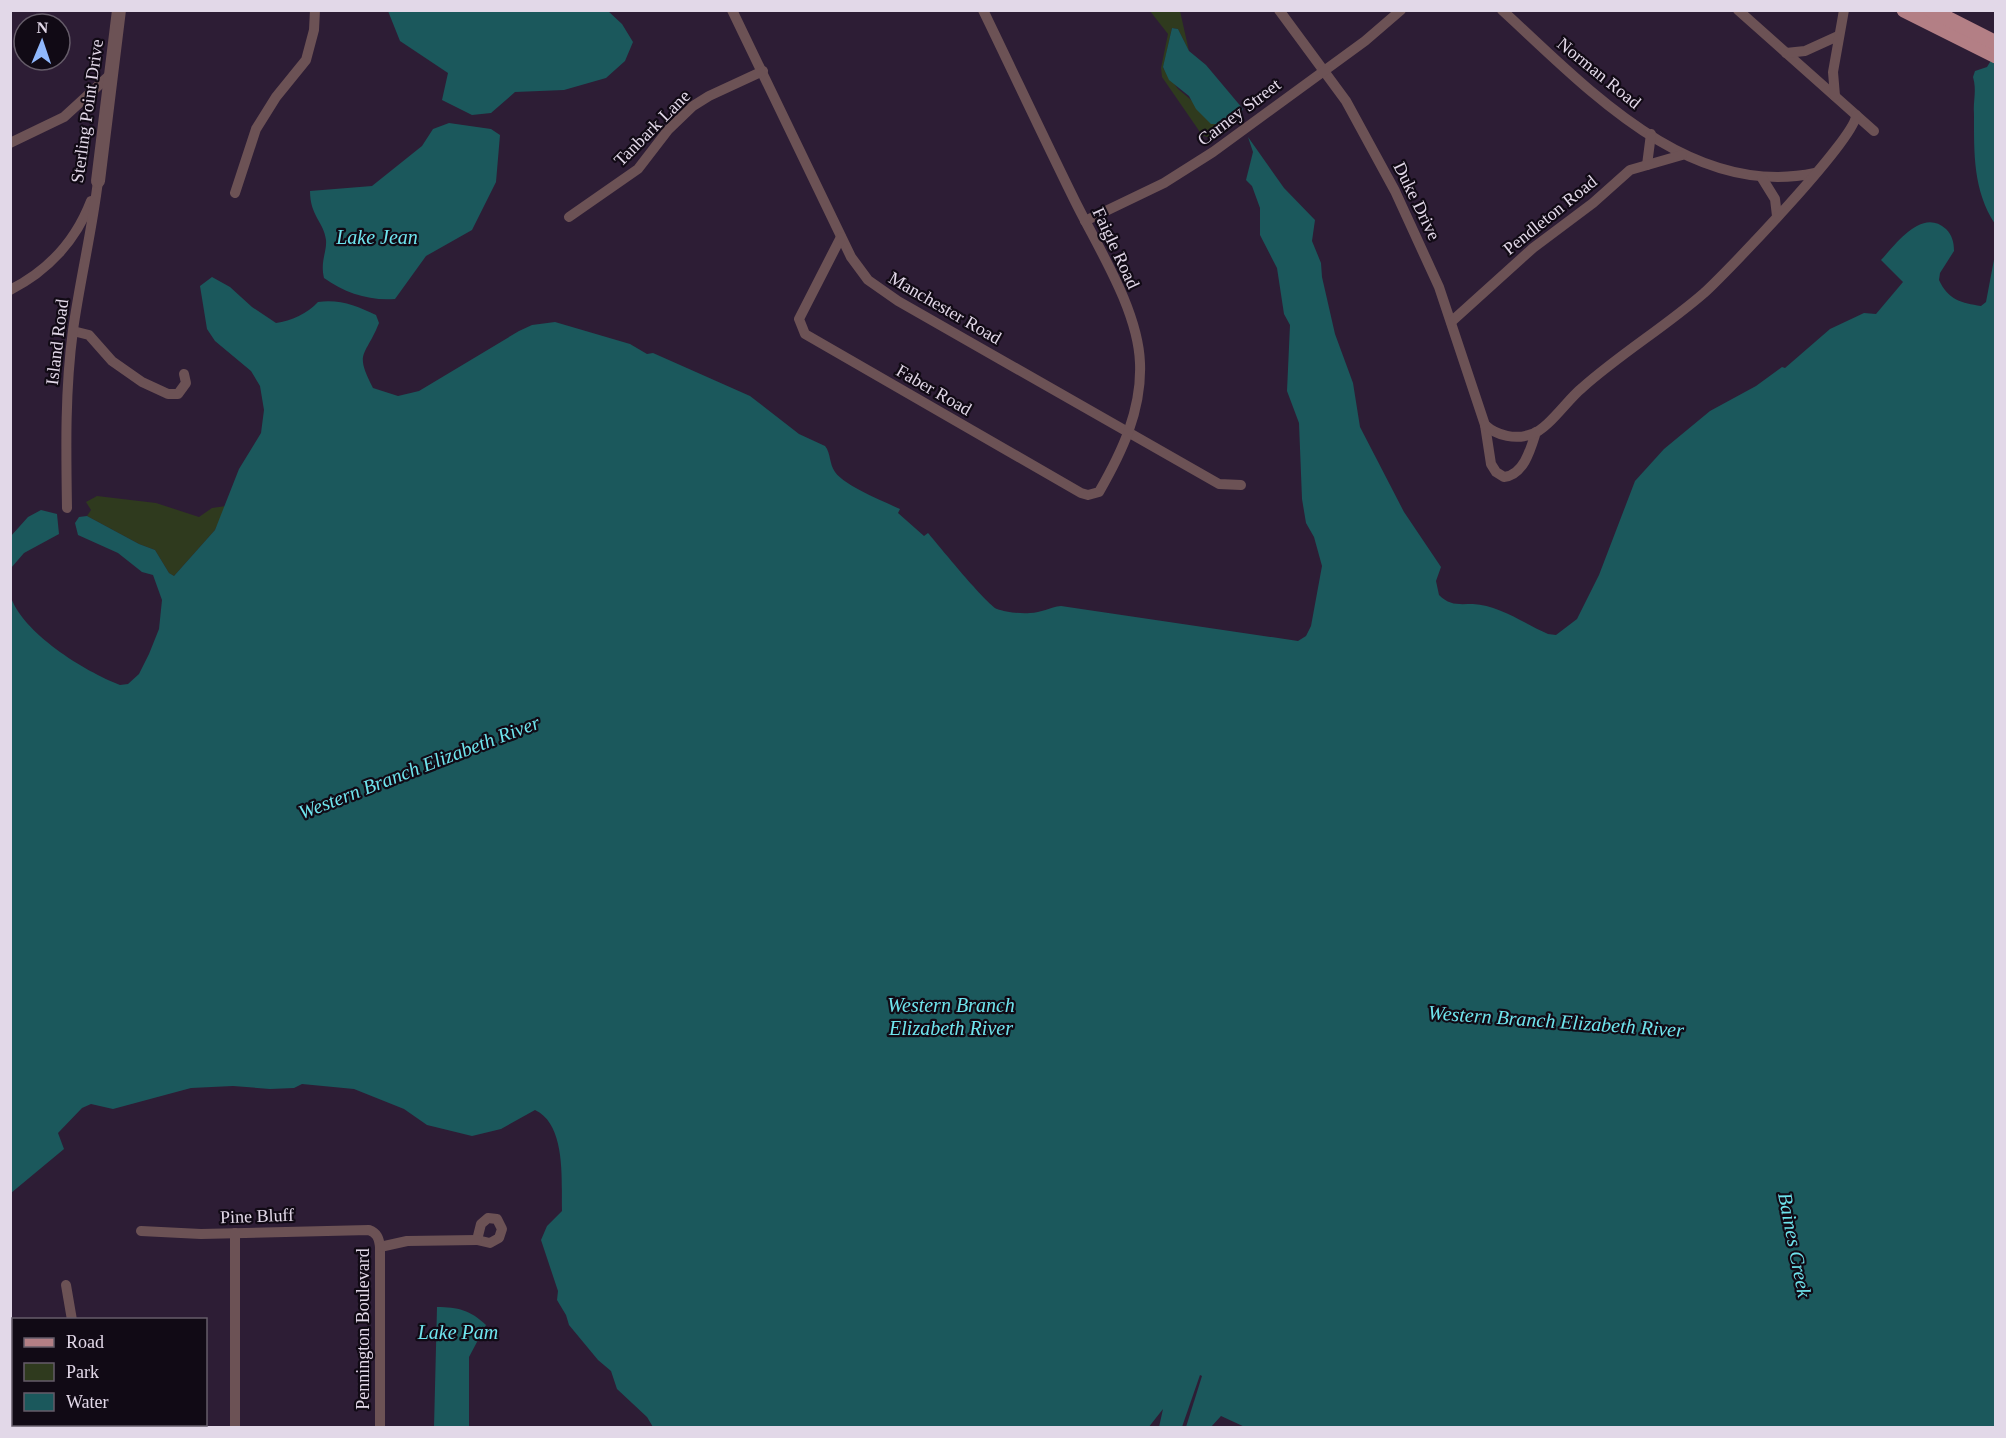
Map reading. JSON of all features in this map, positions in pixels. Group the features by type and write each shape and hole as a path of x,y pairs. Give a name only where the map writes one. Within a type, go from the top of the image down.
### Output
{"main road":[{"path":"1904,10 1974,39 1995,43"},
{"path":"1931,10 1995,56"}],"street":[{"name":"Sterling Point Drive","path":"10,290 33,276 69,241 86,213 98,181 119,10"},
{"path":"235,194 256,129 276,97 306,60 314,30 315,10"},
{"name":"Manchester Road","path":"732,10 841,237 860,270 878,289 1219,484 1241,485"},
{"name":"Faigle Road","path":"983,10 1127,309 1138,343 1139,388 1128,433 1117,461 1099,492 1088,495 1081,493"},
{"name":"Duke Drive","path":"1279,10 1325,69 1365,133 1395,191 1439,287 1485,425 1491,464 1496,472 1504,477 1515,473 1524,462 1536,432 1581,388 1703,294 1815,173 1855,126 1856,115"},
{"name":"Carney Street","path":"1085,221 1192,167 1365,41 1401,10"},
{"name":"Norman Road","path":"1502,10 1592,92 1682,155 1726,171 1762,178 1815,173"},
{"path":"1738,10 1874,132"},
{"path":"1835,96 1833,72 1844,10"},
{"path":"1786,53 1805,51 1838,36"},
{"name":"Tanbark Lane","path":"569,217 639,169 669,130 693,106 763,71"},
{"path":"10,142 64,117 111,74"},
{"path":"1647,165 1650,134"},
{"name":"Pendleton Road","path":"1451,322 1533,248 1593,203 1630,170 1682,155"},
{"path":"1762,178 1775,199 1777,216"},
{"name":"Island Road","path":"67,508 65,428 73,331 98,181"},
{"name":"Faber Road","path":"841,237 808,298 800,319 801,329 807,336 1081,493"},
{"path":"73,331 89,335 112,361 153,388 168,394 178,394 186,383 184,374"},
{"path":"1485,425 1496,433 1508,436 1536,432"},
{"name":"Pine Bluff","path":"141,1232 235,1233 361,1230 374,1233"},
{"path":"235,1233 235,1428"},
{"name":"Pennington Boulevard","path":"374,1233 379,1239 380,1246 380,1428"},
{"path":"380,1246 407,1241 477,1240"},
{"path":"66,1285 72,1318"}],"green space":[{"path":"1150,11 1180,11 1189,51 1178,29 1172,28 1163,68 1178,89 1222,126 1235,124 1224,134 1212,138 1202,135 1162,77 1161,68 1168,34"},
{"path":"97,496 156,503 199,517 212,508 226,506 215,530 174,576 169,573 155,550 87,516 91,510 86,502"}],"water":[{"path":"388,11 608,11 622,24 633,42 625,61 606,78 564,90 515,92 491,113 472,115 442,100 448,73 400,41"},
{"path":"1172,28 1178,29 1189,51 1206,65 1243,109 1235,124 1211,124 1196,109 1189,96 1169,80 1163,67"},
{"path":"1995,54 1995,224 1982,198 1976,171 1973,77 1975,71 1987,67"},
{"name":"Lake Jean","path":"449,123 491,129 500,135 496,182 472,230 426,256 395,299 376,299 358,295 324,278 326,240 323,228 312,207 310,191 372,186 422,146 433,129"},
{"name":"Western Branch Elizabeth River","path":"1248,137 1284,188 1315,220 1312,241 1321,263 1335,334 1353,383 1360,427 1404,512 1441,567 1436,581 1439,595 1451,603 1483,605 1492,608 1548,634 1556,635 1577,619 1599,575 1635,481 1664,449 1710,411 1756,386 1782,367 1785,368 1830,329 1864,313 1876,314 1903,282 1881,260 1910,230 1928,222 1937,223 1946,229 1952,239 1954,251 1940,273 1939,280 1951,296 1981,306 1986,302 1996,249 1995,1427 1247,1428 1221,1416 1211,1427 1159,1427 1163,1409 1148,1428 653,1427 647,1417 617,1389 611,1371 598,1360 569,1325 557,1300 558,1291 541,1240 547,1226 562,1211 560,1155 553,1128 545,1117 535,1110 501,1129 472,1136 427,1125 404,1109 354,1089 302,1084 294,1088 270,1089 233,1086 191,1088 113,1109 91,1104 82,1108 58,1133 64,1149 11,1193 10,595 27,623 56,649 89,670 120,685 128,684 139,674 159,629 162,600 153,575 142,572 118,553 78,535 75,523 79,517 87,516 155,550 169,573 174,576 215,530 239,469 261,433 264,410 260,386 251,371 215,341 207,329 200,286 212,277 230,287 252,307 276,323 304,313 318,302 326,301 348,304 376,315 379,323 364,355 364,367 373,388 398,396 419,391 532,325 555,322 630,344 647,354 653,353 750,396 799,434 825,446 833,469 840,477 865,493 900,509 898,513 924,536 928,533 974,587 997,609 1026,613 1061,606 1298,641 1306,636 1311,626 1322,566 1314,537 1306,523 1302,499 1299,423 1287,391 1290,325 1284,314 1277,268 1260,235 1260,208 1252,186 1246,180 1253,152"},
{"path":"41,510 57,514 59,534 24,553 11,568 11,536 28,517"},
{"name":"Lake Pam","path":"437,1307 463,1310 486,1325 469,1357 469,1427 434,1427"}],"pier":[{"path":"1200,1375 1202,1376 1186,1427 1182,1427"}],"water label":[{"name":"Baines Creek","path":"1795,1245"}]}
